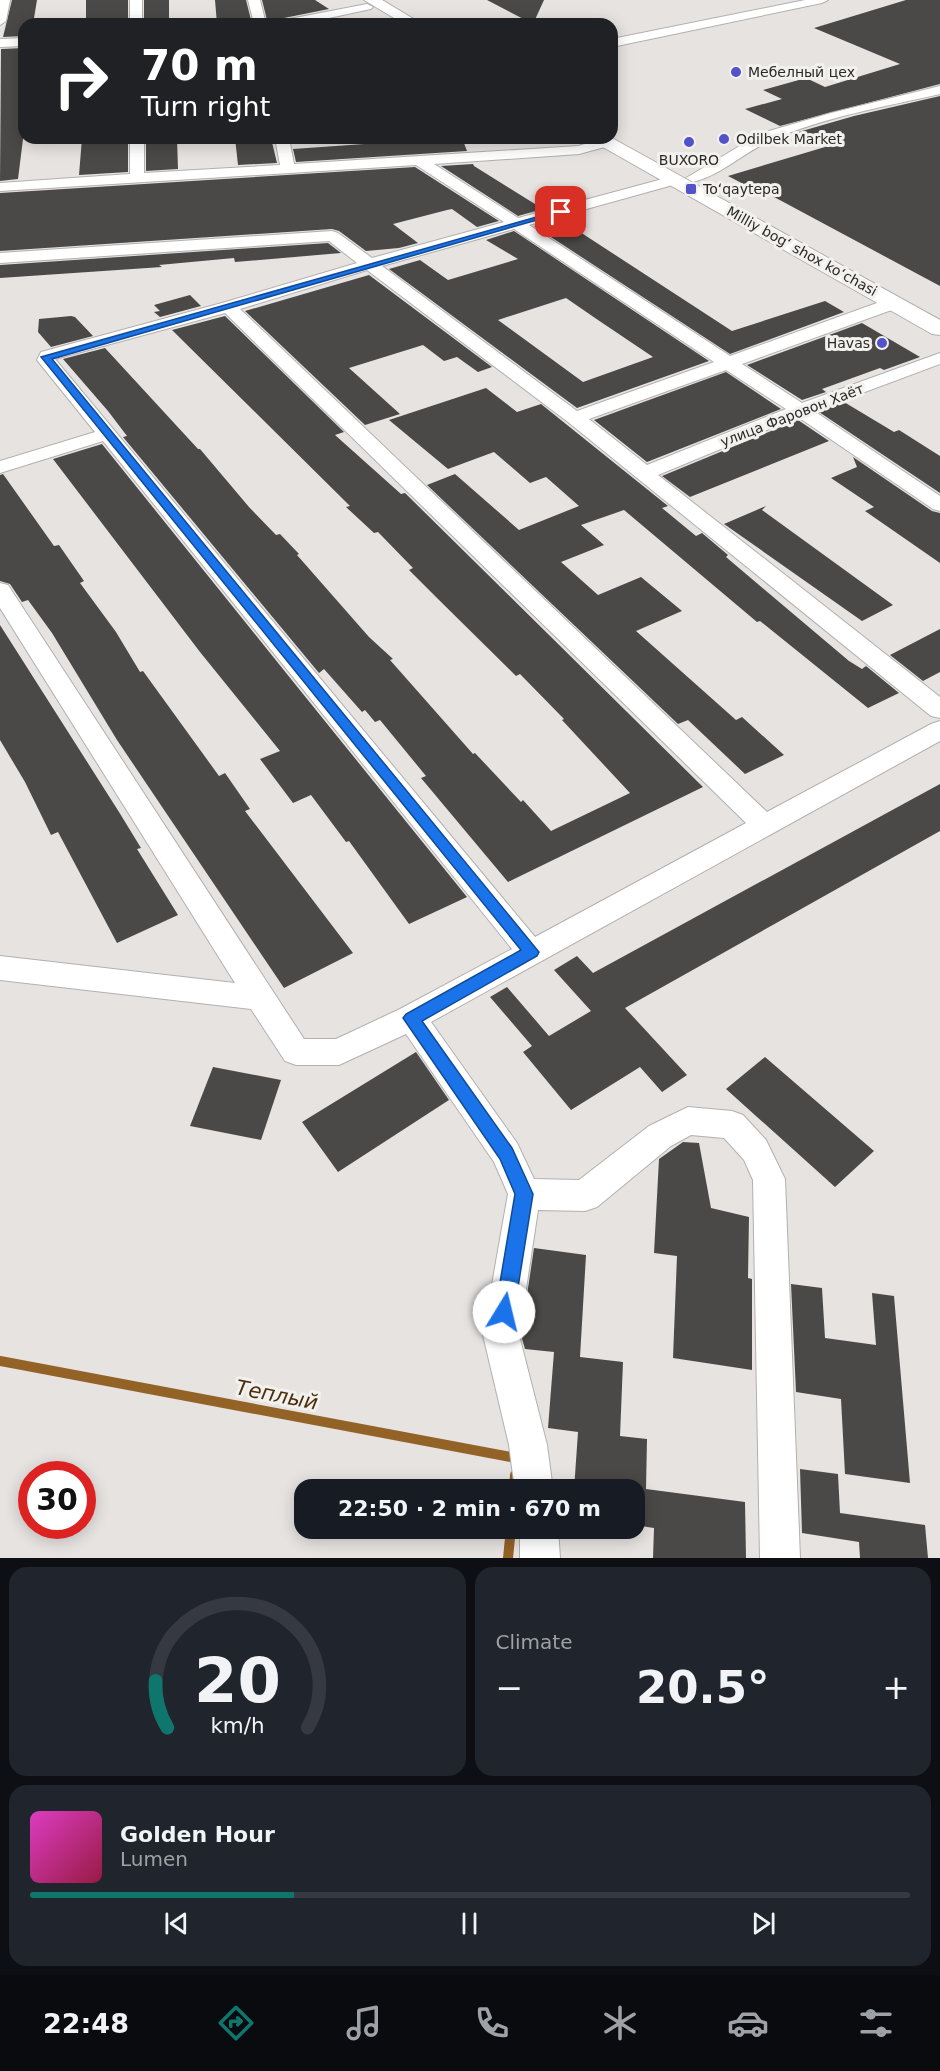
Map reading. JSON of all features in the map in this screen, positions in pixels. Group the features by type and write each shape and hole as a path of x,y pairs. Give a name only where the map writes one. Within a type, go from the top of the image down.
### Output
{"main road":[{"path":"369,3 389,18"},
{"path":"369,3 402,18"},
{"name":"Milliy bog‘ shox ko‘chasi","path":"617,144 940,314"},
{"name":"Milliy bog‘ shox ko‘chasi","path":"684,179 940,328"}],"street":[{"path":"0,21 4,0"},
{"path":"135,0 136,18"},
{"path":"254,0 258,18"},
{"path":"618,42 822,0"},
{"path":"308,18 369,3"},
{"path":"0,44 18,42"},
{"path":"531,952 106,434 46,357 228,307 370,264 684,179 716,168 745,148 772,134 940,90"},
{"path":"137,144 137,178"},
{"path":"283,144 288,169"},
{"path":"0,187 579,150 592,144"},
{"path":"419,160 726,364 800,410 940,505"},
{"path":"0,258 333,236 575,418 940,710"},
{"path":"575,418 894,303"},
{"path":"228,307 765,826"},
{"name":"улица Фаровон Хаёт","path":"645,473 800,410 940,358"},
{"path":"0,467 106,434"},
{"path":"0,590 296,1052 339,1052 411,1018 940,730"},
{"path":"0,968 260,998"},
{"path":"411,1018 506,1153 524,1194 501,1335 528,1444 533,1479"},
{"path":"524,1194 585,1196 660,1136 688,1121 732,1125 755,1150 769,1179 780,1558"},
{"path":"539,1539 540,1558"}],"building":[{"path":"12,0 37,0 34,18 18,18 18,36 3,37"},
{"path":"86,0 128,0 128,18 86,18"},
{"path":"144,0 169,0 169,18 144,18"},
{"path":"215,0 246,0 250,18 216,18"},
{"path":"262,0 315,0 329,9 284,18 266,18"},
{"path":"487,0 544,0 536,18 522,18"},
{"path":"906,0 940,0 940,84 780,126 745,109 782,99 763,90 806,78 825,87 900,64 814,28"},
{"path":"18,48 18,144 22,144 18,179 0,181 1,49"},
{"path":"940,96 940,286 761,190 757,191 728,176 825,147 795,133 854,116"},
{"path":"82,144 128,144 128,172 79,175"},
{"path":"146,144 177,144 178,169 146,171"},
{"path":"236,144 272,144 277,163 238,165"},
{"path":"364,144 464,144 467,151 296,162 293,149"},
{"path":"473,164 543,209 518,216 441,166"},
{"path":"415,167 499,221 477,227 452,209 447,210 393,224 418,243 399,248 366,251 339,231 332,229 0,251 0,193"},
{"path":"560,219 732,331 825,301 844,312 730,354 534,226"},
{"path":"514,231 709,361 577,408 389,269 420,260 448,280 518,259 486,240","holes":["566,298 653,357 583,382 498,320"]},
{"path":"328,243 341,253 235,262 234,258 159,265 162,267 0,278 0,265"},
{"path":"369,275 492,367 478,372 457,357 444,361 423,345 349,368 400,414 365,425 245,311"},
{"path":"190,295 201,306 160,317 154,312 160,311 154,305"},
{"path":"225,316 344,432 335,435 401,494 405,493 703,787 508,882 421,778 426,776 380,720 375,722 365,710 362,712 324,669 319,673 123,437 127,436 63,359 105,348 200,449 249,507 276,535 280,534 299,554 297,555 369,637 393,659 390,660 473,754 475,753 521,802 523,800 551,831 630,793 520,674 516,676 437,598 409,570 413,568 378,532 374,533 346,507 350,506 172,330"},
{"path":"75,317 93,336 51,347 38,332 39,319"},
{"path":"862,323 920,357 884,370 880,368 822,389 826,392 802,400 747,365"},
{"path":"726,372 781,409 647,462 594,420"},
{"path":"486,388 517,412 541,404 668,506 662,508 696,536 702,533 728,555 726,557 849,661 862,669 866,666 899,693 868,708 760,621 757,622 624,510 581,525 604,545 561,562 598,595 641,577 682,611 636,631 736,720 742,717 784,755 745,774 688,720 678,724 427,485 455,474 519,530 579,506 546,477 530,483 494,452 448,469 389,420"},
{"path":"844,402 894,432 899,430 940,456 940,493 819,412"},
{"path":"798,420 829,441 690,497 662,476"},
{"path":"102,444 467,897 409,924 349,841 346,842 311,795 293,803 260,759 280,751 200,652 53,459"},
{"path":"853,457 932,511 940,513 940,563 865,511 874,507 831,478 857,467"},
{"path":"3,474 54,546 59,545 84,581 80,583 116,632 140,672 143,671 219,776 225,773 250,809 245,811 353,953 284,988 117,740 52,633 28,600 22,602 10,584 0,581 0,475"},
{"path":"766,506 762,510 893,605 862,621 724,524"},
{"path":"0,625 119,812 141,848 137,849 178,915 117,943 58,832 51,835 25,782 0,740"},
{"path":"940,629 940,672 923,681 890,655"},
{"path":"940,784 940,831 625,1008 687,1075 662,1092 640,1067 571,1110 523,1052 532,1046 490,997 507,987 549,1036 591,1011 554,970 577,956 593,973"},
{"path":"416,1052 449,1100 338,1172 302,1122"},
{"path":"765,1057 874,1151 835,1187 726,1089"},
{"path":"213,1067 281,1080 261,1140 190,1126"},
{"path":"683,1142 699,1143 711,1208 749,1217 748,1278 752,1279 752,1370 673,1358 677,1256 654,1253 659,1159"},
{"path":"534,1248 586,1255 580,1357 623,1362 620,1436 647,1439 646,1489 745,1502 746,1558 653,1558 654,1528 645,1527 645,1479 575,1479 578,1432 548,1428 554,1352 525,1349 521,1335"},
{"path":"791,1284 822,1288 825,1338 876,1345 872,1293 894,1296 910,1483 845,1474 841,1399 796,1392"},
{"path":"800,1469 838,1474 840,1513 925,1525 928,1558 860,1558 859,1542 802,1533"}],"waterway":[{"name":"Теплый","path":"0,1361 516,1458 516,1463"},
{"name":"Теплый","path":"515,1475 515,1479"},
{"name":"Теплый","path":"508,1558 510,1539"}],"place":[{"name":"Мебелный цех","path":"736,72"},
{"name":"Odilbek Market","path":"724,139"},
{"name":"BUXORO","path":"689,142"},
{"name":"Toʻqaytepa","path":"691,189"},
{"name":"Havas","path":"882,343"}],"route":[{"path":"504,1312 524,1194 506,1153 411,1018 531,952 106,434 46,360 46,357 561,212"}]}
